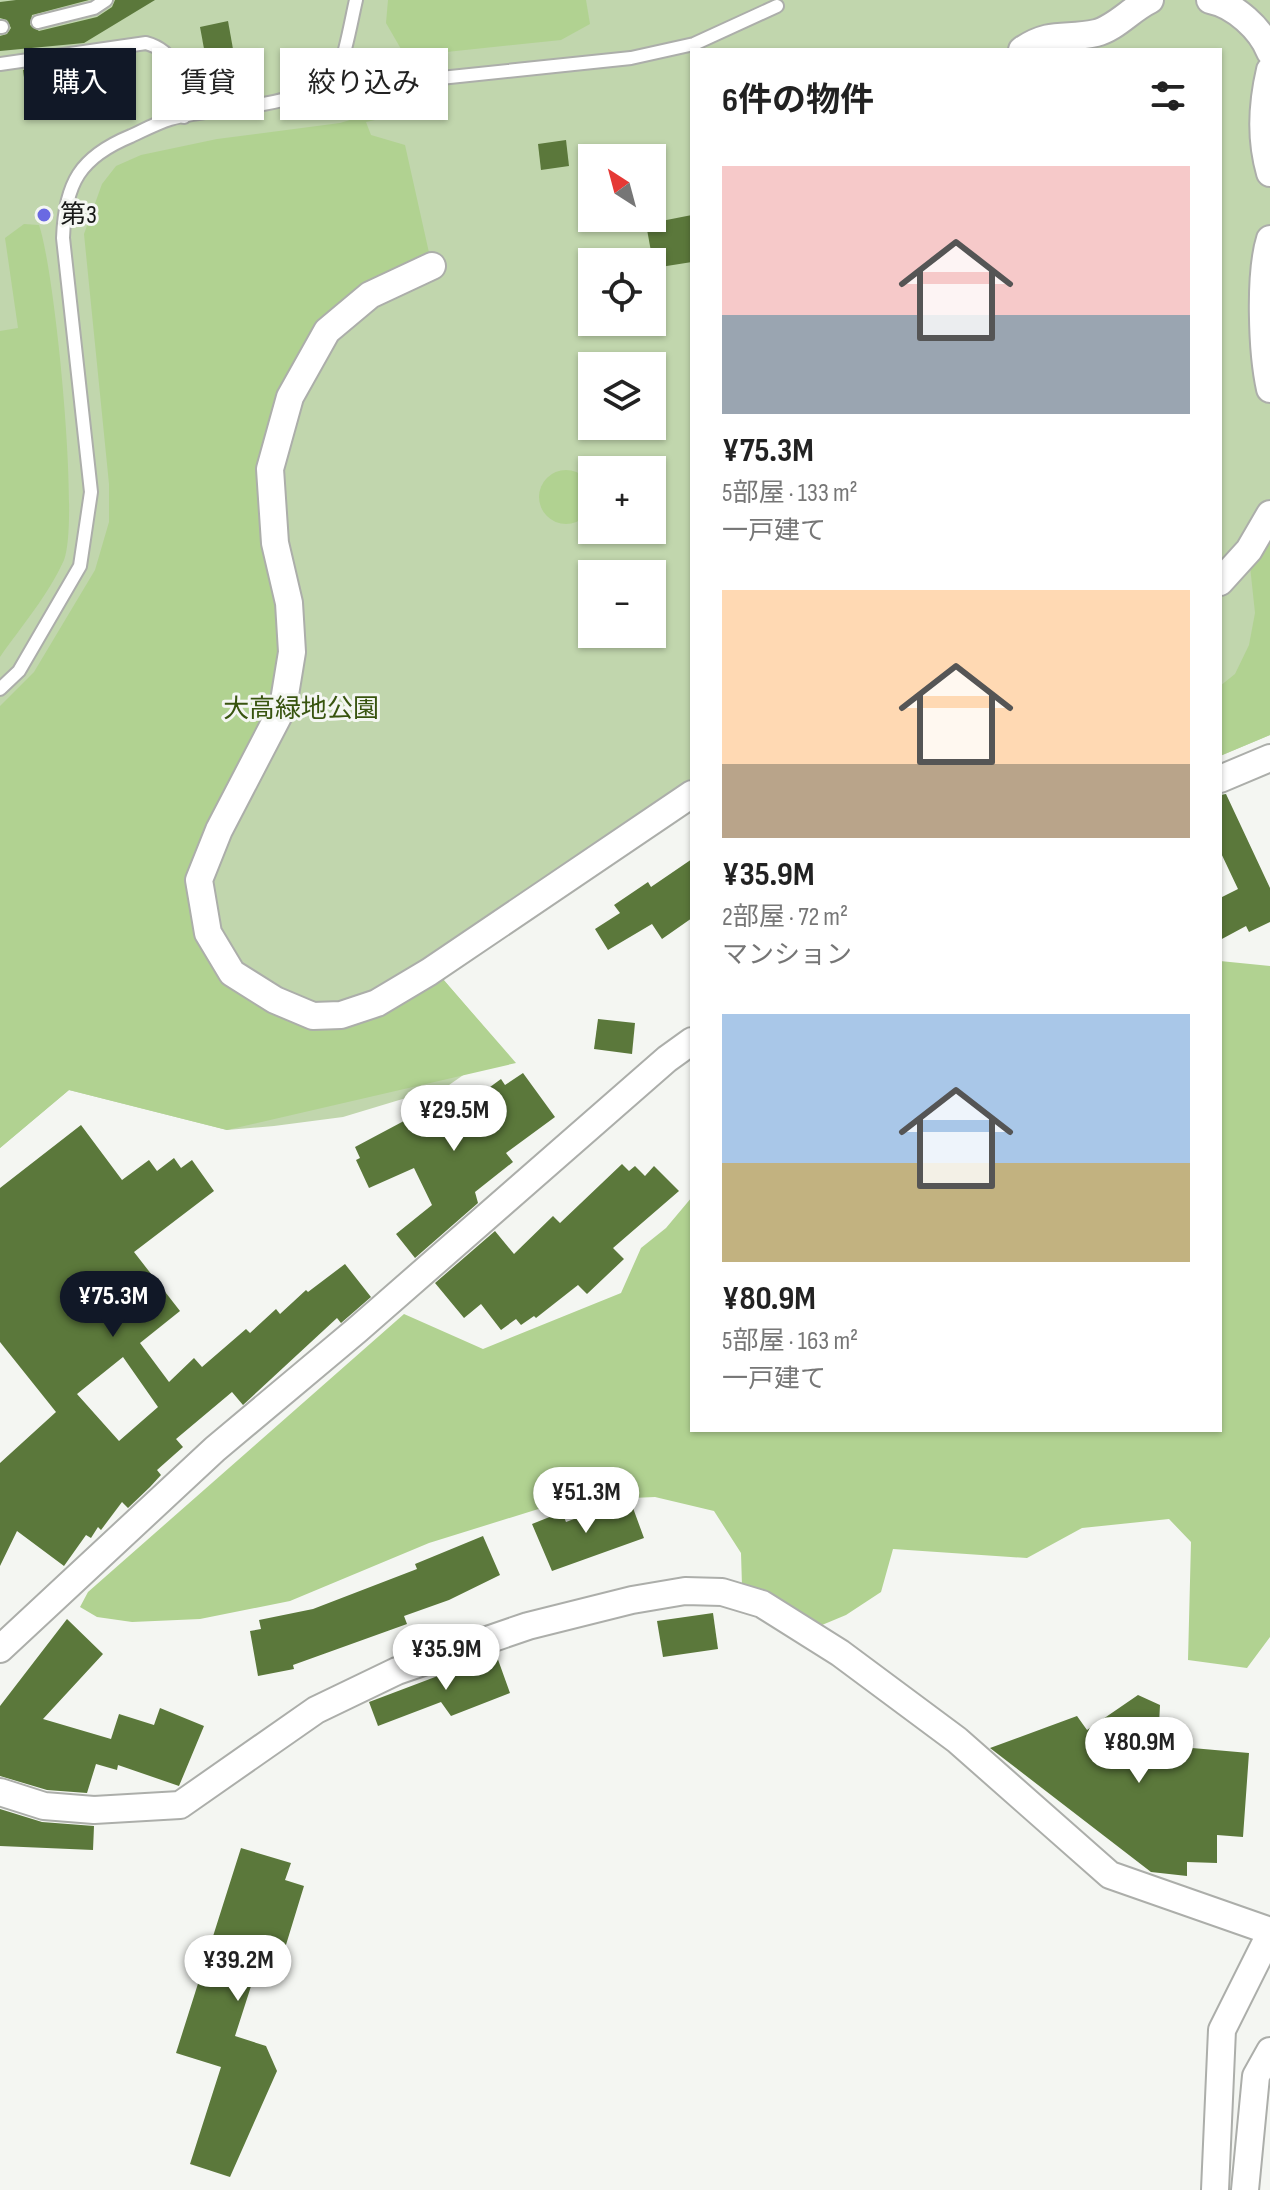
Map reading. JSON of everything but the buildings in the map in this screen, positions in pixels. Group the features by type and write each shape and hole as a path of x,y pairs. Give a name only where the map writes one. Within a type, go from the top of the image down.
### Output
{"street":[{"path":"1025,48 1037,40 1065,34 1093,34 1111,28 1131,10 1150,0"},
{"path":"1210,0 1244,18 1260,34 1270,52"},
{"path":"1270,70 1264,96 1263,127 1270,173"},
{"path":"1270,239 1264,256 1263,283 1265,368 1270,389"},
{"path":"432,266 370,295 327,331 290,397 270,469 275,543 289,603 292,652 283,707 219,830 199,880 208,933 232,973 264,993 313,1016 341,1015 377,1003 429,972 690,795"},
{"path":"1222,580 1249,550 1270,514"},
{"path":"1222,778 1270,758"},
{"path":"0,1649 215,1449 690,1042"},
{"path":"0,1792 44,1806 94,1810 180,1805 316,1710 397,1671 528,1626 617,1603 685,1591 722,1592 762,1604 840,1653 957,1740 1110,1875 1270,1932 1222,2030 1215,2190"},
{"path":"1233,2190 1247,2178 1256,2076 1270,2051"}],"lane":[{"path":"38,22 94,8 106,0"},
{"path":"345,48 356,0"},
{"path":"448,77 631,58 694,44 777,6"},
{"path":"0,64 146,43 162,48"},
{"path":"0,689 19,671 80,566 91,492 63,238 64,204 82,167 102,148 168,120"}],"green space":[{"name":"大高緑地公園","path":"0,0 1270,0 1270,735 1222,755 1222,48 690,48 690,809 442,978 502,1048 449,1085 343,1117 227,1130 69,1090 0,1148"},
{"path":"388,0 586,0 590,24 561,40 448,52 448,48 400,48 386,23"},
{"path":"375,120 366,122 371,135 405,145 432,266 327,331 270,469 292,652 199,880 232,973 341,1015 442,978 516,1063 227,1130 69,1090 0,1148 0,706 34,672 95,570 109,522 109,484 84,234 102,184 116,166 141,155 217,139"},
{"path":"24,224 39,225 52,291 64,395 68,536 64,560 58,573 0,657 0,331 18,328 5,238"},
{"path":"556,472 576,472 578,521 566,524 556,522 541,507 541,487"},
{"path":"1270,533 1270,735 1222,755 1222,684 1235,674 1249,645 1255,613 1250,566"},
{"path":"1222,961 1270,966 1270,1637 1247,1668 1188,1660 1191,1542 1169,1519 1082,1528 1027,1558 893,1549 881,1592 846,1615 822,1625 742,1586 741,1553 714,1511 655,1497 564,1501 429,1543 290,1601 200,1619 132,1622 97,1617 80,1607 88,1592 404,1314 483,1349 621,1293 641,1248 666,1228 690,1199 690,1432 1222,1432"}],"place":[{"name":"第3","path":"44,215"}]}
